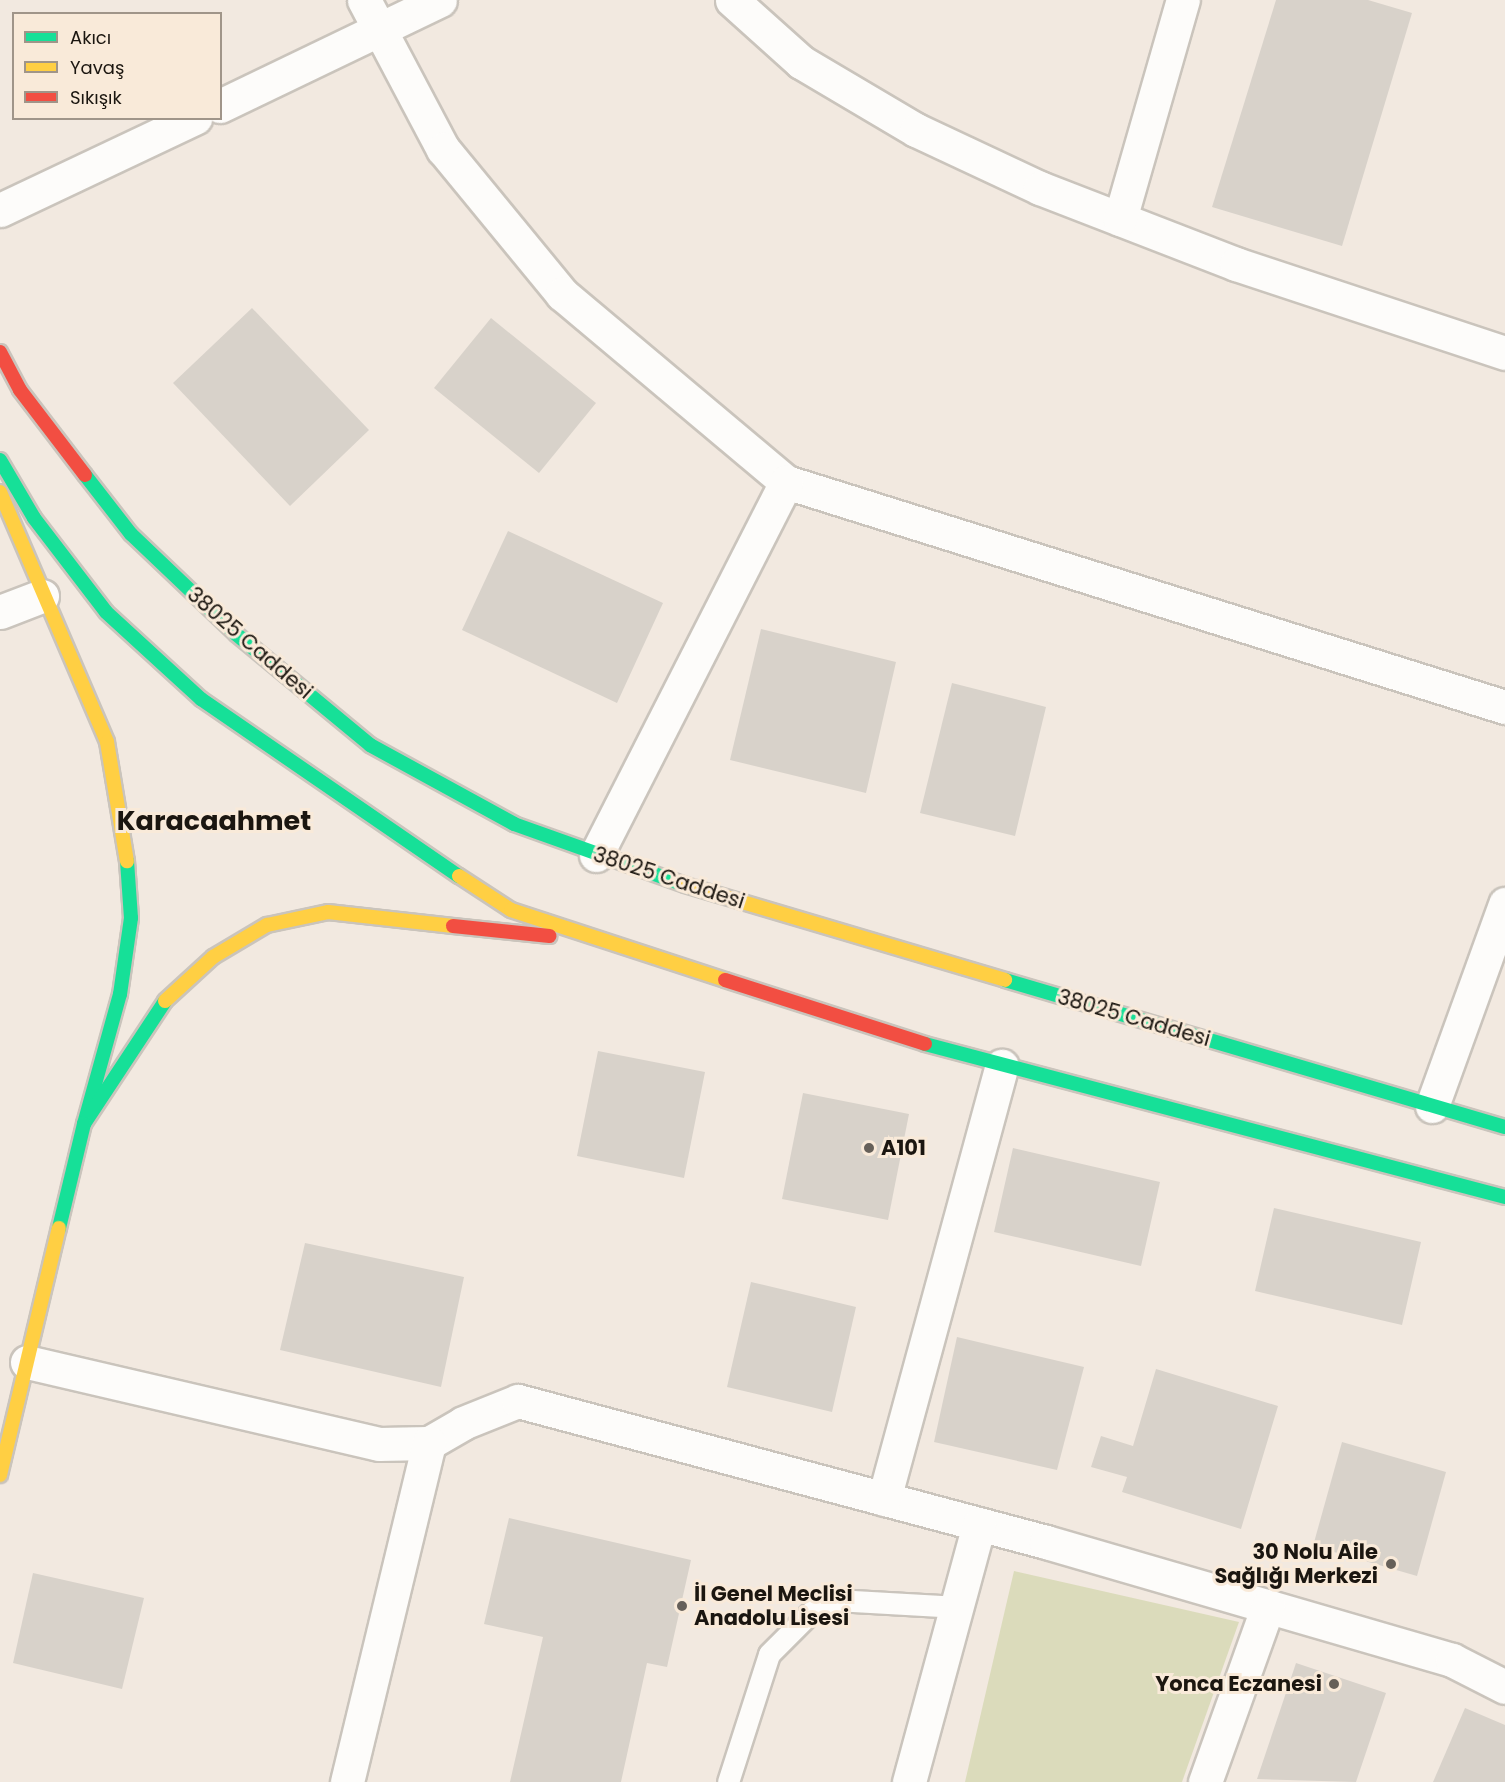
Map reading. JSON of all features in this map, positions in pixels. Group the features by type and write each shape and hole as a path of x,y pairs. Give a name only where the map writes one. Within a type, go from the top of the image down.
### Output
{"main road":[{"name":"38025 Caddesi","path":"0,352 20,390 131,534 236,634 370,745 514,824 657,877 1505,1127"},
{"path":"0,460 34,518 106,612 201,699 330,791 511,910 945,1051 1413,1170 1505,1197"},
{"path":"0,492 42,596 107,742 125,836 131,918 120,994 84,1124 1,1462"},
{"path":"84,1124 158,1007 213,957 267,924 328,912 609,942"}],"street":[{"path":"364,0 442,149 562,294 786,482 1505,707"},
{"path":"222,105 381,31 440,0"},
{"path":"732,0 801,62 916,130 1040,188 1236,264 1505,352"},
{"path":"1120,219 1183,0"},
{"path":"0,210 191,120"},
{"path":"596,855 786,482"},
{"path":"0,612 42,596"},
{"path":"1432,1106 1505,904"},
{"path":"884,1498 1002,1066"},
{"path":"27,1362 379,1444 429,1443 463,1423 518,1401 884,1498 1268,1606 1452,1660 1505,1687"},
{"path":"347,1782 429,1443"},
{"path":"909,1782 979,1524"},
{"path":"1205,1782 1268,1606"}],"lane":[{"path":"728,1782 769,1654 812,1611 837,1600 957,1607"}],"green space":[{"path":"1014,1571 1239,1622 1182,1782 965,1782"}],"building":[{"path":"1276,0 1368,0 1412,13 1342,246 1212,207"},
{"path":"252,308 369,430 290,506 173,383"},
{"path":"491,318 596,403 539,473 434,388"},
{"path":"508,531 663,603 617,703 462,630"},
{"path":"761,629 896,662 866,793 730,760"},
{"path":"952,683 1046,707 1015,836 920,813"},
{"path":"598,1051 705,1072 684,1178 577,1156"},
{"path":"803,1093 909,1114 888,1220 782,1199"},
{"path":"1013,1148 1160,1182 1141,1266 994,1232"},
{"path":"1274,1208 1421,1242 1402,1325 1255,1291"},
{"path":"305,1243 464,1277 441,1387 280,1350"},
{"path":"751,1282 856,1307 832,1412 727,1387"},
{"path":"957,1337 1084,1367 1057,1470 934,1442"},
{"path":"1156,1369 1278,1406 1241,1529 1122,1492 1127,1477 1091,1467 1101,1436 1133,1446"},
{"path":"1342,1442 1446,1472 1417,1576 1313,1546"},
{"path":"509,1518 691,1560 667,1667 647,1663 621,1782 510,1782 543,1637 484,1624"},
{"path":"33,1573 144,1598 122,1689 13,1663"},
{"path":"1296,1663 1386,1693 1356,1782 1257,1779"},
{"path":"1465,1708 1505,1725 1505,1782 1433,1782"}],"traffic: fast":[{"path":"0,460 34,518 106,612 201,699 459,876"},
{"path":"85,475 131,534 236,634 370,745 514,824 685,885"},
{"path":"127,861 131,918 120,994 84,1124 165,1001"},
{"path":"1005,980 1505,1127"},
{"path":"925,1044 1505,1197"},
{"path":"59,1228 84,1124"}],"traffic: slow":[{"path":"0,492 107,742 127,861"},
{"path":"459,876 511,910 725,980"},
{"path":"685,885 1005,980"},
{"path":"165,1001 213,957 267,925 328,912 453,926"},
{"path":"0,1475 59,1228"}],"traffic: jam":[{"path":"0,352 20,390 85,475"},
{"path":"453,926 549,936"},
{"path":"725,980 925,1044"}],"place":[{"name":"A101","path":"869,1148"},
{"name":"30 Nolu Aile Sağlığı Merkezi","path":"1391,1564"},
{"name":"İl Genel Meclisi Anadolu Lisesi","path":"682,1606"},
{"name":"Yonca Eczanesi","path":"1334,1684"}],"district":[{"name":"Karacaahmet","path":"214,821"}]}
